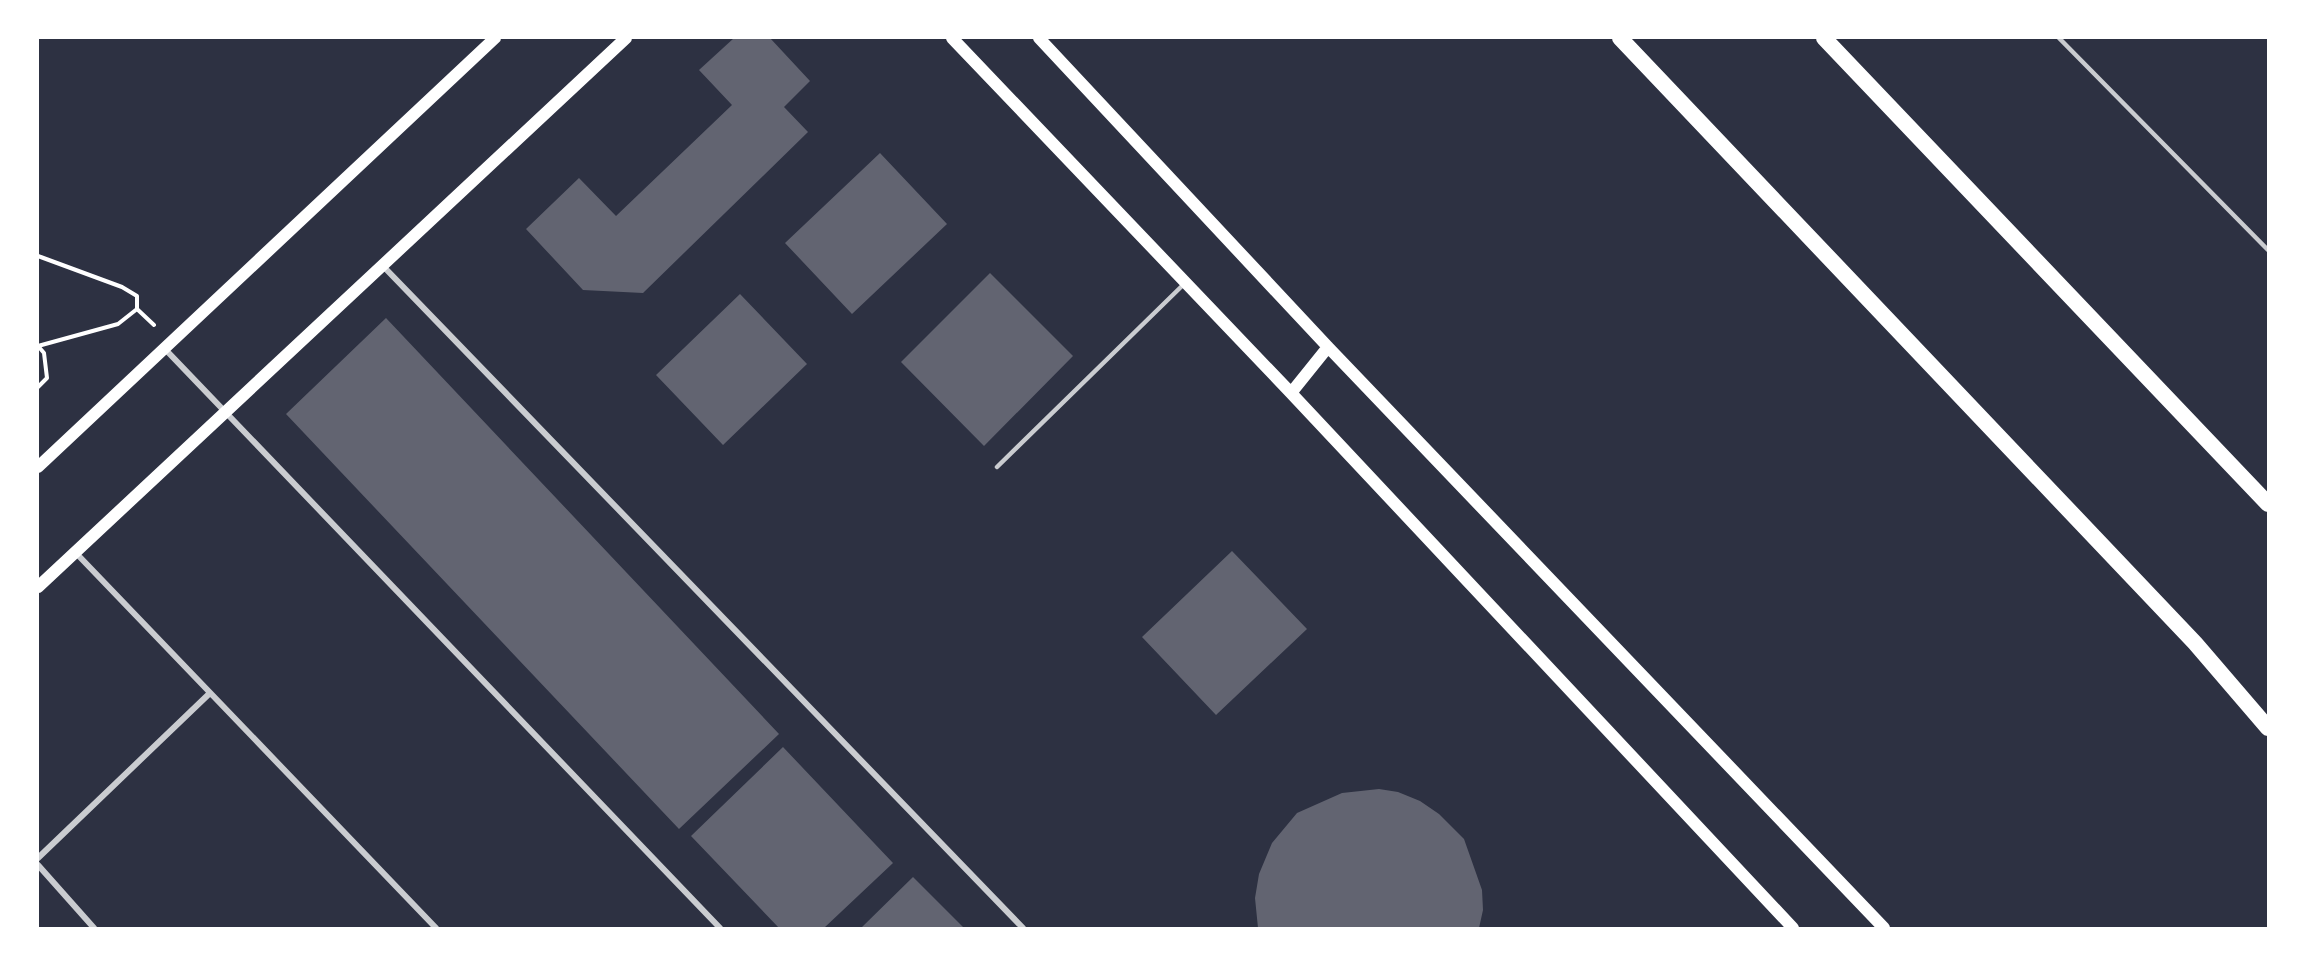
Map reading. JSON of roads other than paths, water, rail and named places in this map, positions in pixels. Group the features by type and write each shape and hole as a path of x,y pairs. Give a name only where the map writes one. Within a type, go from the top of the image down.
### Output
{"highway":[{"path":"1620,38 2178,625 2265,723"},
{"path":"1824,38 2268,504"}],"main road":[{"path":"38,467 495,38"},
{"path":"38,587 626,38"},
{"path":"952,38 1291,393 1793,928"},
{"path":"1039,38 1328,346 1884,928"},
{"path":"1291,393 1328,346"}],"street":[{"path":"382,265 1023,928"},
{"path":"167,345 225,412 720,928"},
{"path":"75,552 436,928"},
{"path":"38,858 210,693"},
{"path":"38,865 94,928"}],"lane":[{"path":"2059,38 2268,250"},
{"path":"997,467 1186,283"}]}
